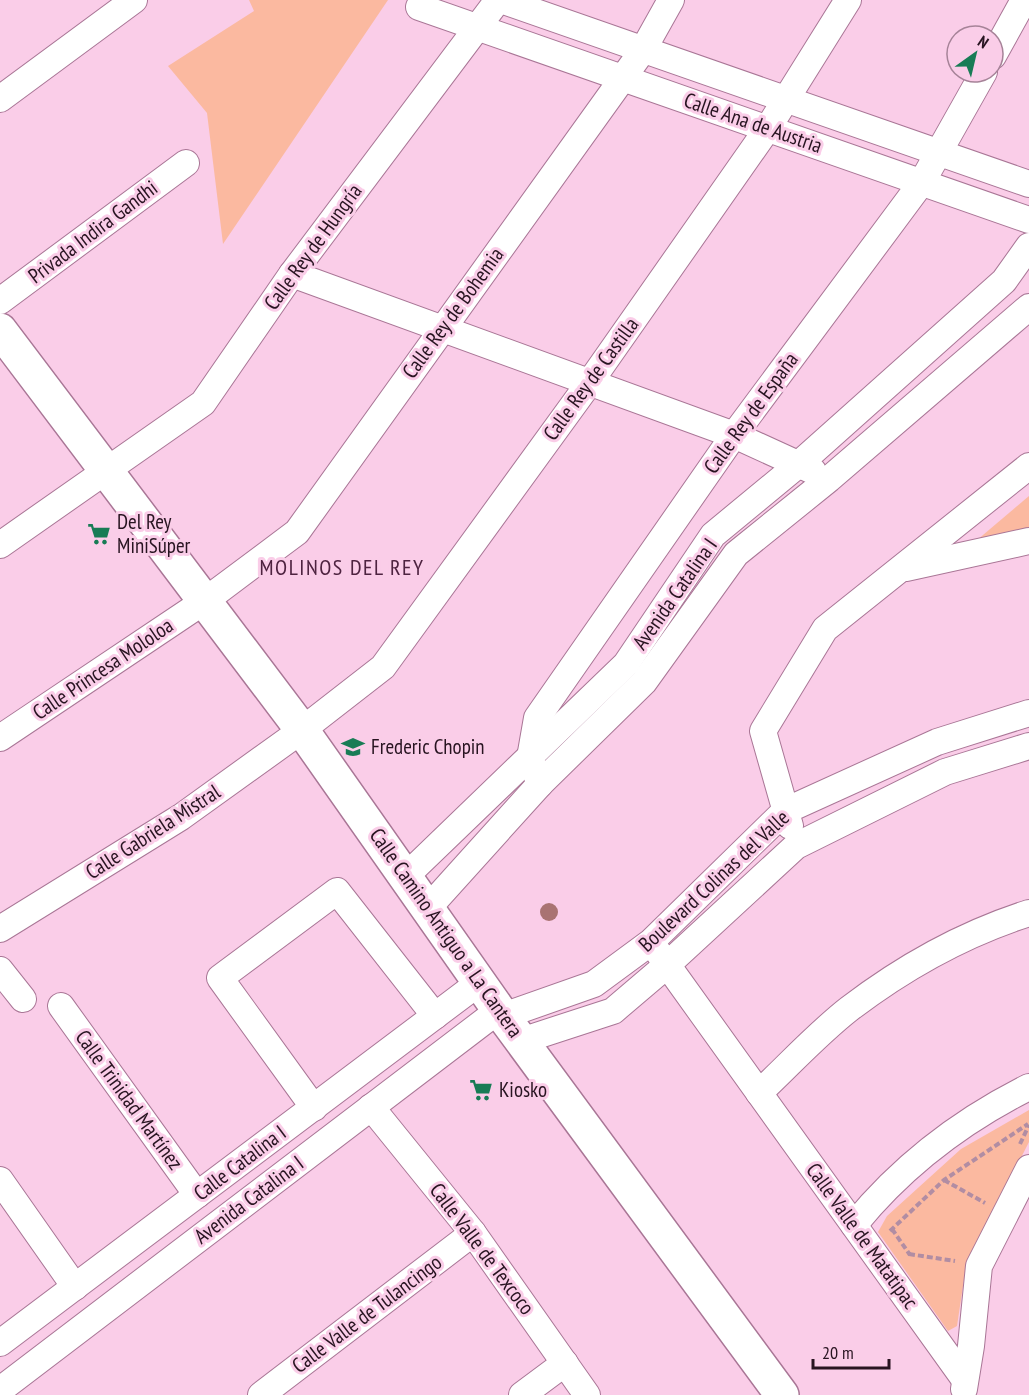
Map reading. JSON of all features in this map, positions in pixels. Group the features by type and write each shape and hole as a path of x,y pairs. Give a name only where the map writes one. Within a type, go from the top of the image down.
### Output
{"street":[{"path":"0,99 134,0"},
{"name":"Calle Rey de Hungría","path":"0,545 108,472 203,403 292,274 499,0"},
{"name":"Calle Ana de Austria","path":"499,0 1029,184"},
{"name":"Calle Rey de Bohemia","path":"206,600 297,532 643,50 671,0"},
{"name":"Calle Rey de Castilla","path":"302,730 383,667 590,382 768,128 848,0"},
{"path":"1005,34 1024,0"},
{"name":"Calle Ana de Austria","path":"419,7 1029,220"},
{"name":"Calle Rey de España","path":"530,758 537,718 734,435 922,182 977,84"},
{"name":"Privada Indira Gandhi","path":"0,301 186,164"},
{"name":"Avenida Catalina I","path":"406,876 626,664 713,535 800,464 1004,281 1029,246"},
{"path":"292,274 440,330 734,435 829,479"},
{"name":"Avenida Catalina I","path":"429,907 540,784 644,682 736,554 829,479 1029,307"},
{"name":"Calle Camino Antiguo a La Cantera","path":"0,330 302,730 508,1022 782,1395"},
{"path":"796,846 763,731 825,629 1029,466"},
{"path":"900,569 1029,541"},
{"name":"Calle Princesa Mololoa","path":"0,738 206,600"},
{"name":"Boulevard Colinas del Valle","path":"508,1022 594,984 651,942 785,811 937,742 1029,713"},
{"name":"Calle Gabriela Mistral","path":"0,928 181,817 302,730"},
{"name":"Boulevard Colinas del Valle","path":"508,1022 613,1011 667,965 796,846 945,772 1029,746"},
{"path":"530,758 540,784"},
{"path":"314,1108 220,978 337,891 435,1016"},
{"path":"759,1093 848,1010 915,962 989,925 1029,913"},
{"name":"Calle Valle de Matatipac","path":"651,942 873,1251 964,1387"},
{"path":"0,970 23,999"},
{"name":"Calle Catalina I","path":"0,1343 480,982"},
{"name":"Calle Trinidad Martínez","path":"62,1005 197,1195"},
{"name":"Avenida Catalina I","path":"0,1390 370,1107 508,1022"},
{"path":"854,1225 874,1200 939,1140 992,1106 1029,1087"},
{"name":"Calle Valle de Texcoco","path":"370,1107 473,1233 588,1395"},
{"name":"Calle Valle de Matatipac","path":"964,1387 979,1266 1029,1168"},
{"path":"0,1180 75,1287"},
{"name":"Calle Valle de Tulancingo","path":"261,1395 473,1233"},
{"path":"522,1395 565,1363"}],"path":[{"path":"873,1251 944,1180 1029,1124"},
{"path":"944,1180 988,1204"},
{"path":"909,1254 958,1262"}],"shaded area":[{"path":"249,0 388,0 223,244 207,113 168,66 254,11"},
{"path":"1029,496 1029,532 970,546"},
{"path":"1029,1110 1029,1142 966,1266 957,1326 948,1331 878,1232 887,1216 961,1149"}],"place":[{"name":"Del Rey MiniSúper","path":"99,534"},
{"name":"Frederic Chopin","path":"353,747"},
{"name":"Kiosko","path":"481,1090"}],"district":[{"name":"MOLINOS DEL REY","path":"342,567"}]}
